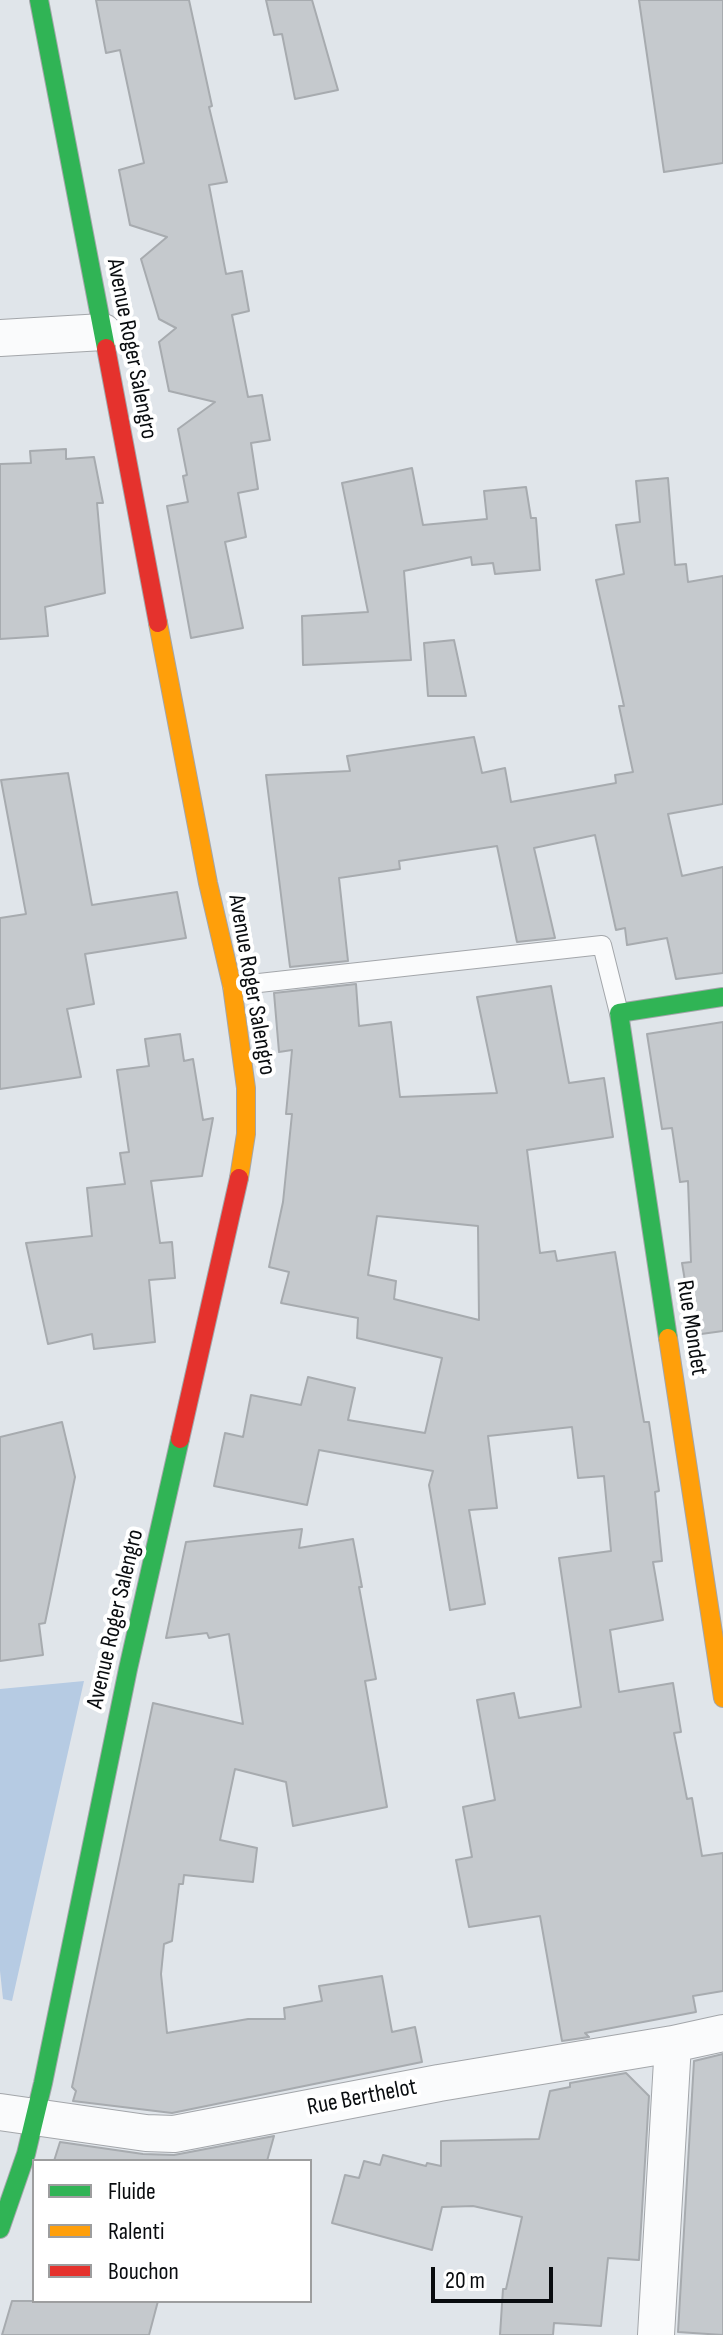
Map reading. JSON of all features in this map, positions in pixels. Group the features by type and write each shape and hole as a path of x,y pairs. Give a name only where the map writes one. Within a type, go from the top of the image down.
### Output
{"street":[{"name":"Avenue Roger Salengro","path":"0,2229 36,2117 128,1669 238,1182 246,1134 246,1088 232,986 208,883 39,0"},
{"path":"0,338 103,332"},
{"path":"619,1013 723,997"},
{"name":"Rue Mondet","path":"619,1013 723,1698"},
{"name":"Rue Berthelot","path":"0,2112 146,2133 174,2134 723,2033"},
{"path":"656,2335 673,2044"}],"lane":[{"path":"232,986 602,945 619,1013"}],"shaded area":[{"path":"84,1681 12,2001 3,1999 0,1971 0,1689"}],"building":[{"path":"96,0 189,0 227,182 209,185 226,274 242,271 249,311 232,315 248,397 262,395 270,440 251,443 258,489 238,493 246,537 225,542 243,628 191,638 167,506 188,502 183,476 187,475 178,429 215,402 169,391 159,342 176,328 159,319 141,259 167,237 130,225 119,170 144,163 120,50 106,53"},
{"path":"266,0 312,0 338,90 295,99 282,34 274,35"},
{"path":"639,0 723,0 723,163 664,172"},
{"path":"66,449 66,459 94,457 103,503 97,503 105,593 45,607 48,636 0,639 0,464 31,463 30,451"},
{"path":"412,468 423,525 487,519 484,491 526,487 531,518 536,518 540,570 495,574 493,563 472,565 471,557 404,571 411,660 303,665 302,616 368,612 342,483"},
{"path":"668,478 675,565 686,564 688,582 723,576 723,804 668,814 682,876 723,867 723,973 676,979 667,938 627,945 625,928 616,930 595,835 534,848 555,938 517,942 497,846 399,861 400,869 339,878 348,961 290,967 266,775 350,771 347,756 474,737 482,773 505,768 511,802 616,783 615,775 633,772 619,706 624,706 596,580 624,574 616,525 640,522 636,481"},
{"path":"454,640 466,696 428,696 424,643"},
{"path":"68,773 92,905 177,892 186,938 85,954 94,1004 67,1009 81,1077 0,1089 0,918 26,914 1,780"},
{"path":"356,984 359,1026 391,1022 400,1097 497,1093 477,997 551,986 569,1083 604,1078 613,1137 527,1150 540,1253 555,1251 557,1261 615,1252 644,1422 649,1422 659,1491 655,1492 662,1561 653,1562 663,1620 610,1630 619,1692 673,1683 681,1732 674,1733 687,1799 692,1798 702,1856 723,1853 723,1991 693,1996 696,2012 585,2033 589,2037 562,2041 540,1916 469,1927 456,1860 472,1857 463,1807 495,1800 477,1700 514,1693 519,1718 581,1707 559,1558 611,1551 604,1476 578,1478 572,1427 488,1436 497,1508 469,1510 485,1604 450,1610 429,1485 433,1471 319,1450 307,1505 214,1486 225,1433 243,1437 251,1395 301,1405 308,1377 355,1388 348,1420 425,1433 442,1358 357,1338 358,1318 281,1303 289,1272 269,1267 283,1202 292,1114 286,1114 292,1050 279,1052 274,993","holes":["377,1216 478,1226 479,1320 394,1299 396,1281 368,1275"]},
{"path":"723,1022 723,1331 694,1335 682,1263 691,1262 688,1181 680,1182 672,1128 662,1129 647,1034"},
{"path":"180,1034 184,1061 193,1059 203,1120 213,1118 202,1176 151,1181 160,1243 172,1242 175,1278 149,1280 155,1342 94,1349 92,1334 48,1344 26,1243 92,1236 87,1188 125,1184 120,1153 129,1152 117,1070 149,1066 145,1039"},
{"path":"62,1422 75,1477 45,1623 39,1624 43,1655 0,1661 0,1437"},
{"path":"302,1529 299,1548 353,1539 376,1679 365,1681 387,1807 293,1826 286,1782 235,1769 220,1840 257,1848 253,1882 184,1875 183,1884 179,1884 172,1941 164,1944 161,1974 167,2033 248,2019 285,2019 284,2008 322,2001 319,1986 382,1976 392,2032 415,2027 422,2062 172,2113 73,2101 76,2091 72,2087 153,1703 243,1724 229,1634 209,1638 207,1633 166,1638 186,1542"},
{"path":"723,2054 723,2335 678,2332 694,2061"},
{"path":"626,2073 649,2096 639,2260 608,2258 601,2326 554,2323 553,2335 500,2335 503,2289 506,2289 522,2217 473,2206 442,2207 432,2250 332,2223 345,2175 359,2178 364,2161 380,2165 383,2155 426,2166 427,2163 441,2166 441,2141 539,2139 550,2091 570,2087 570,2083"},
{"path":"274,2136 268,2159 55,2159 60,2142 143,2154 174,2155"},
{"path":"12,2301 157,2303 149,2335 2,2335"}],"traffic: fast":[{"path":"39,0 106,348"},
{"path":"668,1338 619,1013 723,997"},
{"path":"0,2229 26,2154 43,2083 128,1669 180,1439"}],"traffic: slow":[{"path":"158,623 208,883 232,986 246,1088 246,1134 239,1178"},
{"path":"668,1338 723,1698"}],"traffic: jam":[{"path":"106,348 158,623"},
{"path":"180,1439 239,1178"}]}
